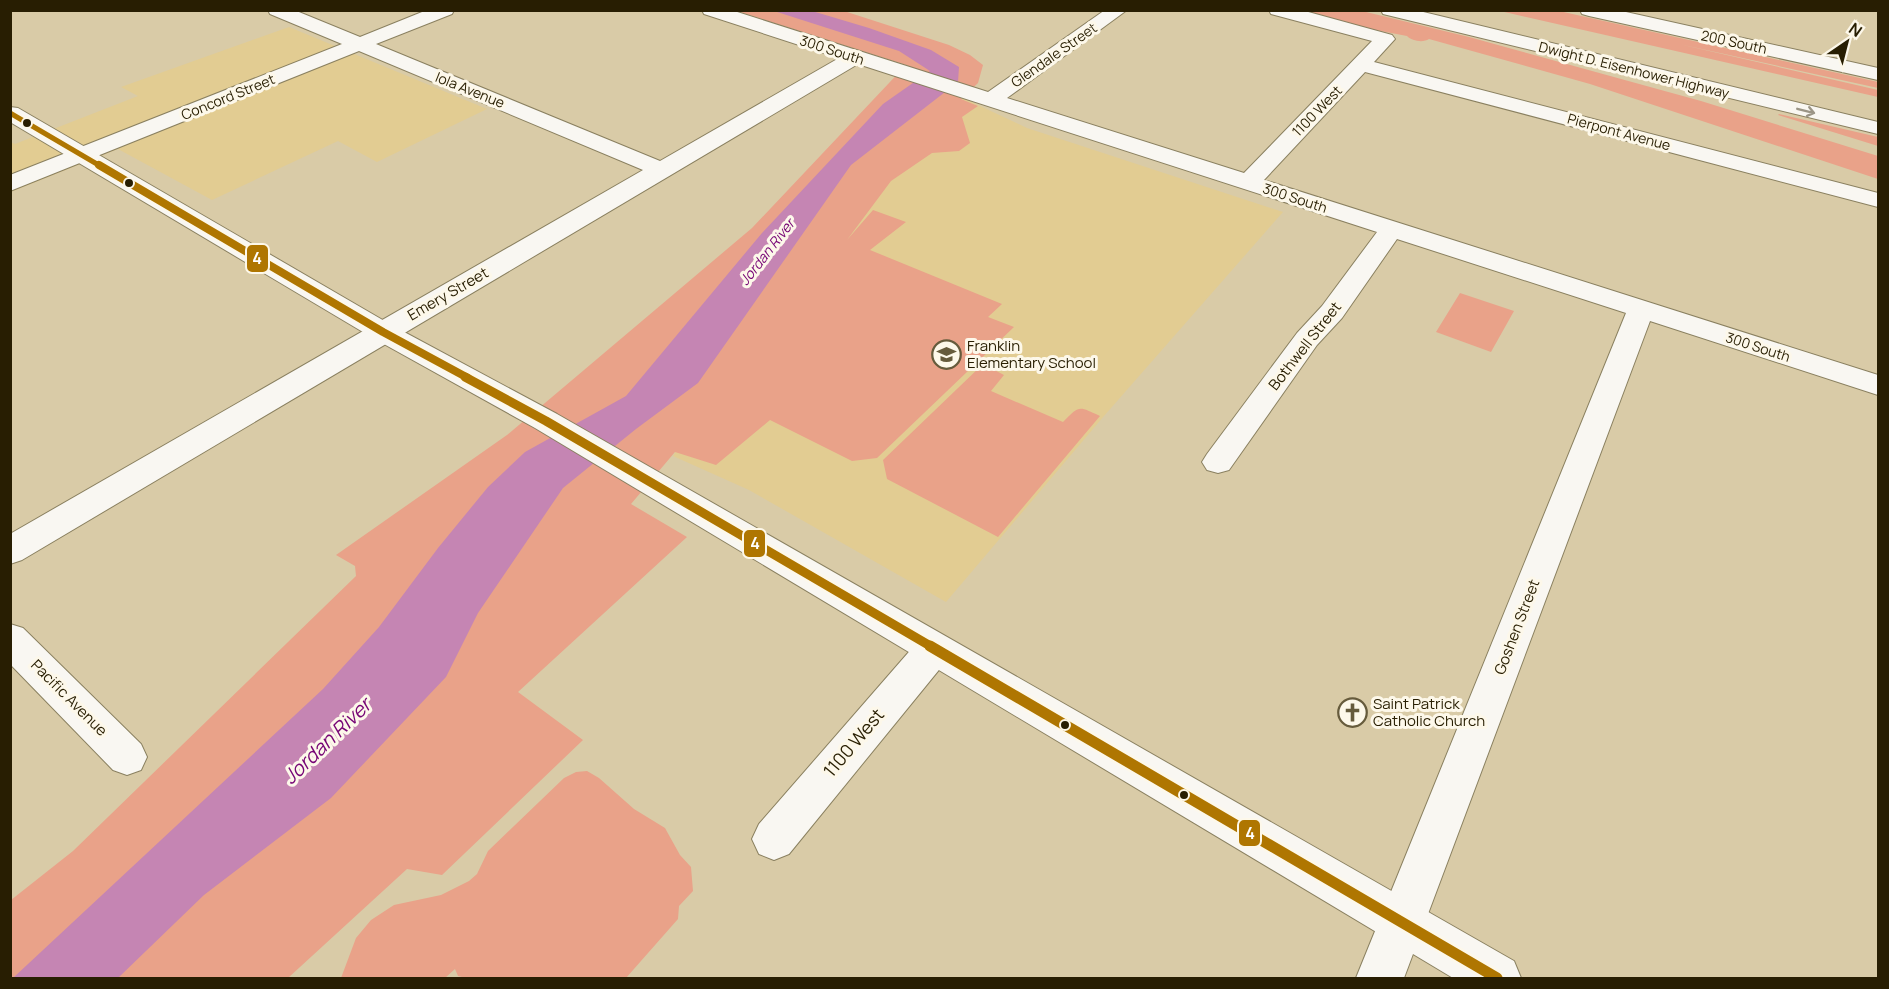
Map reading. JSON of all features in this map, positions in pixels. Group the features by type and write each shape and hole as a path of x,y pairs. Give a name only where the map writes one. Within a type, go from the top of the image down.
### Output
{"main road":[{"name":"Iola Avenue","path":"277,10 662,170"},
{"name":"Concord Street","path":"10,184 445,10"},
{"name":"300 South","path":"711,10 1878,385"},
{"name":"Glendale Street","path":"991,100 1118,10"},
{"name":"1100 West","path":"1248,183 1385,39 1278,10"},
{"name":"Dwight D. Eisenhower Highway","path":"1390,10 1460,20 1878,110"},
{"name":"200 South","path":"1589,10 1878,75"},
{"name":"Dwight D. Eisenhower Highway","path":"1460,20 1878,128"},
{"path":"1460,20 1846,140"},
{"name":"Emery Street","path":"10,551 855,57"},
{"name":"Pierpont Avenue","path":"1360,65 1878,200"},
{"path":"10,113 383,332 546,421 1497,978"},
{"name":"Bothwell Street","path":"1218,462 1307,339 1332,312 1392,229"},
{"name":"Goshen Street","path":"1380,978 1641,309"},
{"name":"Pacific Avenue","path":"10,639 127,757"},
{"name":"1100 West","path":"774,839 934,649"}],"shaded area":[{"path":"737,11 844,11 949,45 970,55 983,65 978,83 961,99 978,106 962,117 970,143 959,151 932,153 891,181 847,240 873,210 906,222 870,250 1002,304 988,317 1014,327 877,458 852,461 770,420 716,465 675,452 631,504 687,537 518,692 583,740 442,875 407,869 288,978 11,978 11,900 73,851 356,576 355,566 336,555 507,435 752,228 906,65"},
{"path":"1294,11 1362,11 1469,37 1701,101 1878,156 1878,179 1590,84 1429,39 1418,41 1407,36"},
{"path":"1500,11 1559,11 1878,82 1878,88 1679,44 1878,90 1878,97"},
{"path":"289,27 487,109 377,162 338,141 212,200 118,149 11,192 10,142 15,144 138,96 121,87"},
{"name":"Franklin Elementary School","path":"963,98 1027,128 1283,212 1104,416 946,602 749,490 673,456 727,366 947,110"},
{"path":"1778,115 1878,137 1878,146"},
{"path":"1460,293 1514,311 1491,352 1436,332"},
{"path":"983,364 1004,375 991,391 1063,422 1073,412 1080,409 1100,416 998,537 887,479 883,460"},
{"path":"587,771 599,778 634,809 665,828 680,855 691,867 693,891 679,906 678,919 626,978 466,978 458,976 455,969 445,978 341,978 356,938 371,920 394,905 441,895 469,881 477,874 488,851 564,778 576,772"}],"water":[{"name":"Jordan River","path":"774,11 812,11 931,50 959,67 958,82 851,165 698,383 563,488 478,613 446,677 331,798 204,895 118,978 13,978 323,689 379,627 438,548 488,487 525,452 626,396 762,233 883,104 930,71 899,51"}],"transit line":[{"name":"4","path":"10,113 383,332 546,421 1497,978"}],"place":[{"name":"Franklin Elementary School","path":"946,355"},
{"name":"Saint Patrick Catholic Church","path":"1352,713"}]}
